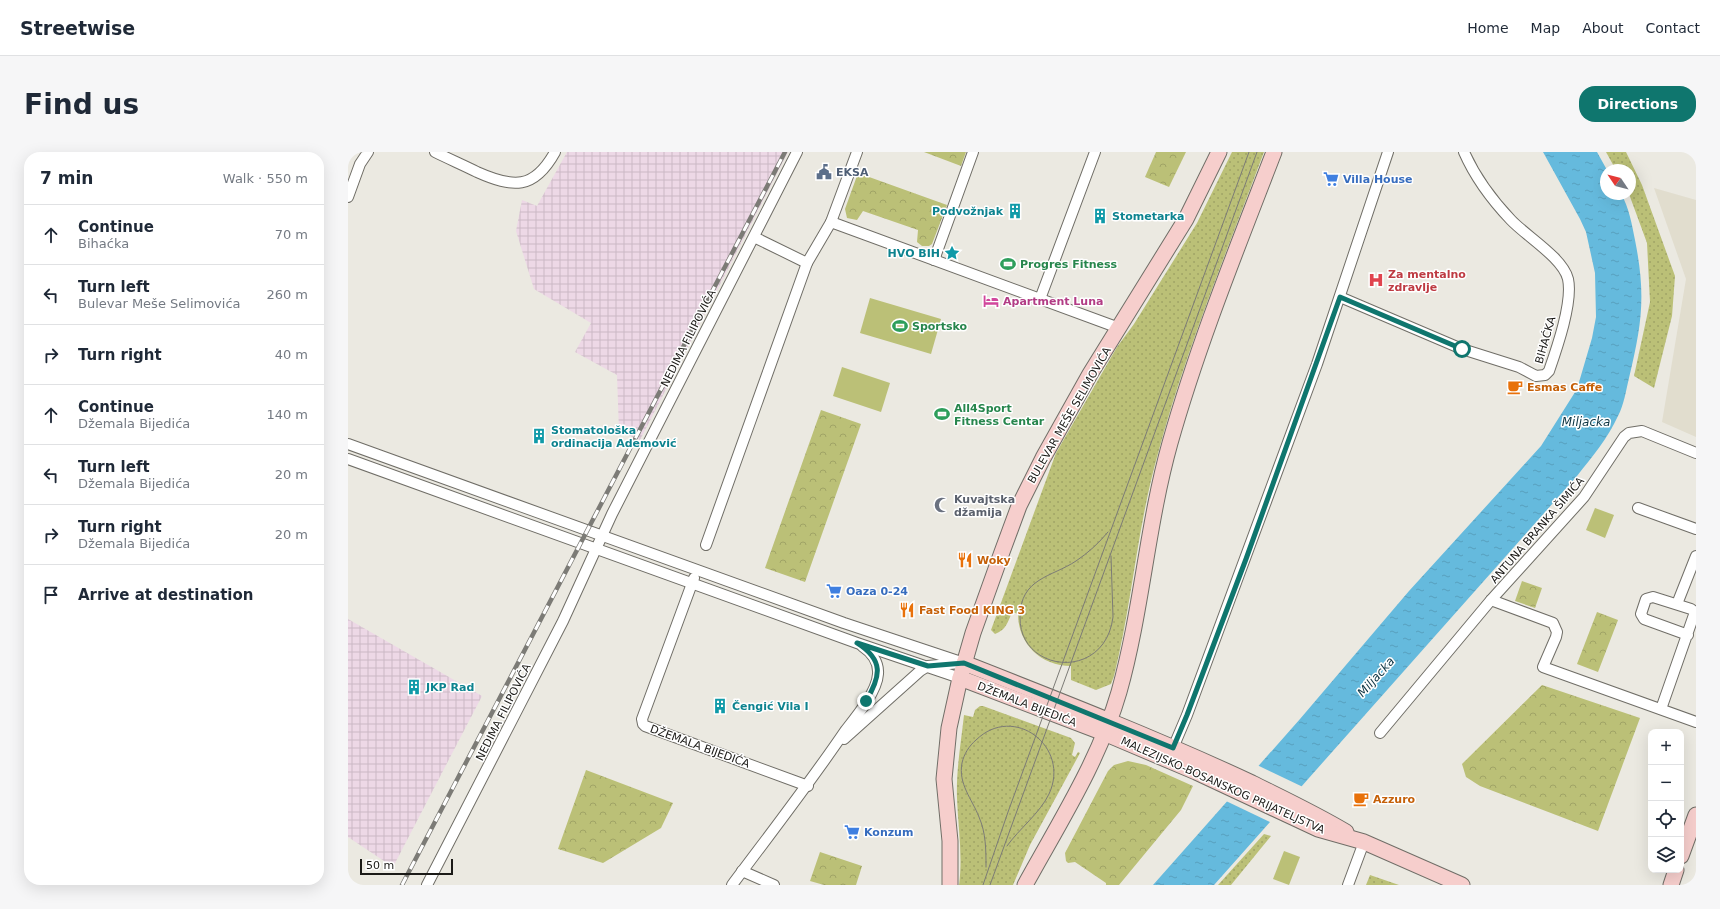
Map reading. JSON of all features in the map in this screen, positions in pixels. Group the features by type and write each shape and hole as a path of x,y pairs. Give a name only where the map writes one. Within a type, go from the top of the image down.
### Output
{"main road":[{"name":"BULEVAR MEŠE SELIMOVIĆA","path":"950,885 950,834 944,779 945,752 960,678 984,600 1030,481 1066,415 1186,218 1219,152"},
{"path":"1025,885 1090,767 1107,727 1126,664 1153,513 1170,442 1214,311 1274,152"},
{"name":"DŽEMALA BIJEDIĆA","path":"964,663 1107,727"},
{"name":"DŽEMALA BIJEDIĆA","path":"960,678 1107,727"},
{"name":"MALEZIJSKO-BOSANSKOG PRIJATELJSTVA","path":"1107,727 1173,748 1221,776"},
{"name":"MALEZIJSKO-BOSANSKOG PRIJATELJSTVA","path":"1107,727 1221,776 1301,814 1462,885"},
{"path":"1684,848 1696,815"},
{"path":"1670,885 1675,873"}],"street":[{"path":"348,197 360,164 368,152"},
{"path":"435,152 503,182 517,184 530,180 543,171 555,152"},
{"name":"NEDIMA FILIPOVIĆA","path":"427,885 563,621 596,548 797,152"},
{"path":"706,545 807,263 831,222 857,152"},
{"path":"934,260 974,152"},
{"path":"1040,299 1095,152"},
{"path":"1173,748 1246,559 1340,297 1388,152"},
{"name":"BIHAĆKA","path":"1340,297 1462,349 1519,367 1536,376 1545,375 1549,372 1566,312 1569,296 1568,279 1562,266 1511,220 1488,193 1471,167 1464,152"},
{"path":"831,222 1119,328"},
{"path":"758,239 807,263"},
{"name":"ANTUNA BRANKA ŠIMIĆA","path":"1380,733 1491,600 1584,497 1624,437 1635,432 1642,431 1696,453"},
{"path":"348,444 602,536"},
{"path":"348,459 596,548"},
{"path":"1638,508 1696,529"},
{"name":"DŽEMALA BIJEDIĆA","path":"602,536 844,623 964,663"},
{"name":"DŽEMALA BIJEDIĆA","path":"596,548 857,643 960,678"},
{"path":"1677,604 1696,556"},
{"name":"DŽEMALA BIJEDIĆA","path":"697,570 642,719 642,724 657,731 808,786"},
{"path":"1661,709 1688,634 1695,612 1691,609 1653,596 1646,599 1640,614 1641,616 1688,634"},
{"name":"ANTUNA BRANKA ŠIMIĆA","path":"1491,600 1553,623 1557,632 1556,637 1543,667 1696,722"},
{"name":"DŽEMALA BIJEDIĆA","path":"732,885 838,745 875,686 877,679 877,668 873,657 868,650 857,643"},
{"name":"DŽEMALA BIJEDIĆA","path":"838,745 909,679 928,666 964,663"},
{"path":"1348,885 1364,842"},
{"path":"742,871 774,885"}],"shaded area":[{"path":"567,152 788,152 640,440 619,431 617,375 575,352 591,323 534,289 516,231 522,200 537,206"},
{"path":"1654,188 1696,200 1696,437 1662,422 1686,279"},
{"path":"348,619 482,696 393,867 348,837"}],"green space":[{"path":"924,152 966,152 961,166"},
{"path":"1156,152 1186,152 1169,187 1145,177"},
{"path":"1232,152 1264,152 1193,342 1157,457 1144,511 1126,622 1114,676 1111,684 1096,690 1071,680 1071,666 1050,662 1033,651 1022,635 1018,614 1012,612 1006,625 999,632 995,634 991,630 1056,453 1117,347 1134,324 1197,223"},
{"path":"1606,152 1626,152 1632,164 1613,164"},
{"path":"858,173 947,205 932,244 929,246 922,246 917,242 918,230 863,211 857,220 847,218 845,209"},
{"path":"1636,173 1642,185 1675,276 1672,316 1654,388 1634,376 1650,302 1647,243 1631,200 1636,200"},
{"name":"Sportsko","path":"870,298 941,319 931,354 860,333"},
{"path":"842,367 890,383 881,412 833,396"},
{"path":"821,410 861,424 805,582 765,568"},
{"path":"1595,508 1614,515 1605,538 1586,530"},
{"path":"1522,581 1542,588 1535,608 1515,601"},
{"path":"1597,612 1618,620 1598,672 1577,664"},
{"path":"1542,685 1640,718 1598,831 1480,786 1466,777 1462,764"},
{"path":"980,706 1071,738 1075,743 1072,755 1075,757 1078,752 1080,753 1030,845 1013,885 959,885 960,852 957,788 960,746 964,715 973,717 975,710"},
{"path":"1128,761 1146,765 1193,786 1181,810 1119,885 1106,885 1106,883 1075,862 1068,863 1066,861 1065,853 1108,771 1114,765"},
{"path":"586,770 673,803 661,828 603,863 558,849"},
{"path":"1264,834 1271,836 1231,885 1218,885"},
{"path":"1284,851 1300,857 1289,885 1273,879"},
{"path":"820,852 862,866 856,885 824,885 810,881"},
{"path":"1370,875 1399,885 1366,885"}],"water":[{"name":"Miljacka","path":"1543,152 1597,152 1604,164 1600,164 1600,200 1624,200 1630,216 1641,277 1640,325 1625,397 1620,412 1609,432 1577,476 1214,885 1153,885 1300,719 1409,591 1541,446 1577,389 1592,338 1596,317 1595,273 1586,232"}],"pier":[{"path":"1257,765 1303,787 1272,823 1226,801"}],"tram line":[{"path":"983,885 1008,812 1249,152"},
{"path":"990,885 1257,152"},
{"path":"1108,532 1093,548 1080,558 1039,580 1031,586 1025,594 1021,604 1020,617 1023,636 1033,650 1047,659 1063,662 1080,660 1095,652 1107,638 1113,617 1111,556"},
{"path":"986,867 986,848 983,829 964,785 961,771 962,763 967,750 976,740 991,730 1007,726 1022,728 1035,736 1046,747 1052,761 1054,777 1049,794 1045,801 1007,846"}],"railway":[{"path":"402,885 785,152"}],"place":[{"name":"EKSA","path":"824,172"},
{"name":"Villa House","path":"1331,179"},
{"name":"Podvožnjak","path":"1015,211"},
{"name":"Stometarka","path":"1100,216"},
{"name":"HVO BIH","path":"952,253"},
{"name":"Progres Fitness","path":"1008,264"},
{"name":"Za mentalno zdravlje","path":"1376,280"},
{"name":"Apartment Luna","path":"991,301"},
{"name":"Sportsko","path":"900,326"},
{"name":"Esmas Caffe","path":"1515,387"},
{"name":"All4Sport Fitness Centar","path":"942,414"},
{"name":"Stomatološka ordinacija Ademović","path":"539,436"},
{"name":"Kuvajtska džamija","path":"942,505"},
{"name":"Woky","path":"965,560"},
{"name":"Oaza 0-24","path":"834,591"},
{"name":"Fast Food KING 3","path":"907,610"},
{"name":"JKP Rad","path":"414,687"},
{"name":"Čengić Vila I","path":"720,706"},
{"name":"Azzuro","path":"1361,799"},
{"name":"Konzum","path":"852,832"}],"route":[{"path":"866,701 875,686 878,673 873,657 868,650 857,643 928,666 964,663 1173,748 1183,726 1246,559 1340,297 1462,349"}]}
